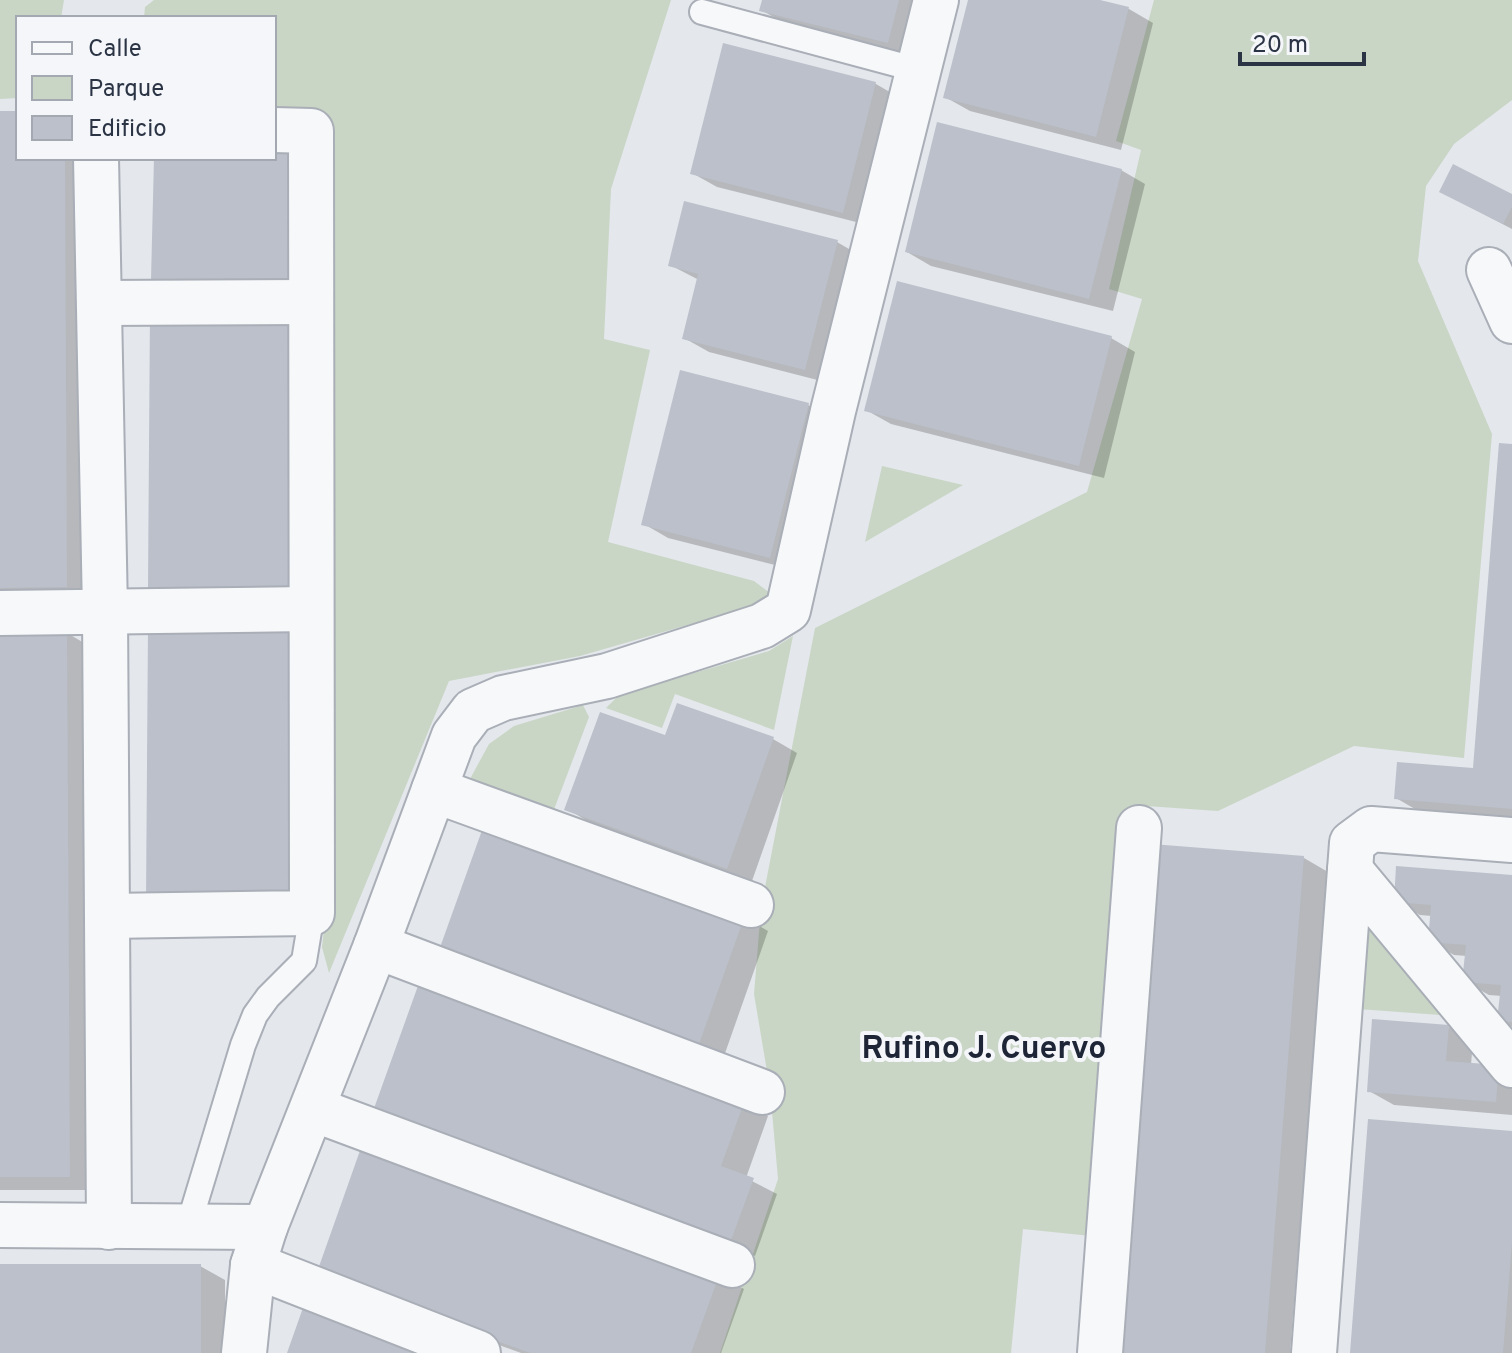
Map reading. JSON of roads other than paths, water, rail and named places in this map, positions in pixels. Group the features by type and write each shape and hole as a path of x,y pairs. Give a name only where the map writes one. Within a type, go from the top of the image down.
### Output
{"street":[{"path":"244,1353 259,1246 454,736 473,711 503,698 607,676 748,631 788,610 833,411 936,0"},
{"path":"107,916 312,913 310,302 292,130"},
{"path":"96,160 105,611 109,1227"},
{"path":"1489,270 1512,321"},
{"path":"99,303 310,302"},
{"path":"0,613 310,609"},
{"path":"434,790 751,905"},
{"path":"1100,1353 1139,828"},
{"path":"1314,1353 1352,843 1371,829 1512,840"},
{"path":"1350,870 1512,1065"},
{"path":"376,946 762,1092"},
{"path":"313,1109 732,1265"},
{"path":"0,1225 188,1227 259,1246 478,1353"}],"lane":[{"path":"702,12 918,70"},
{"path":"188,1227 247,1035 268,997 304,961 312,913"}],"district":[{"name":"Rufino J. Cuervo","path":"984,1050"}]}
